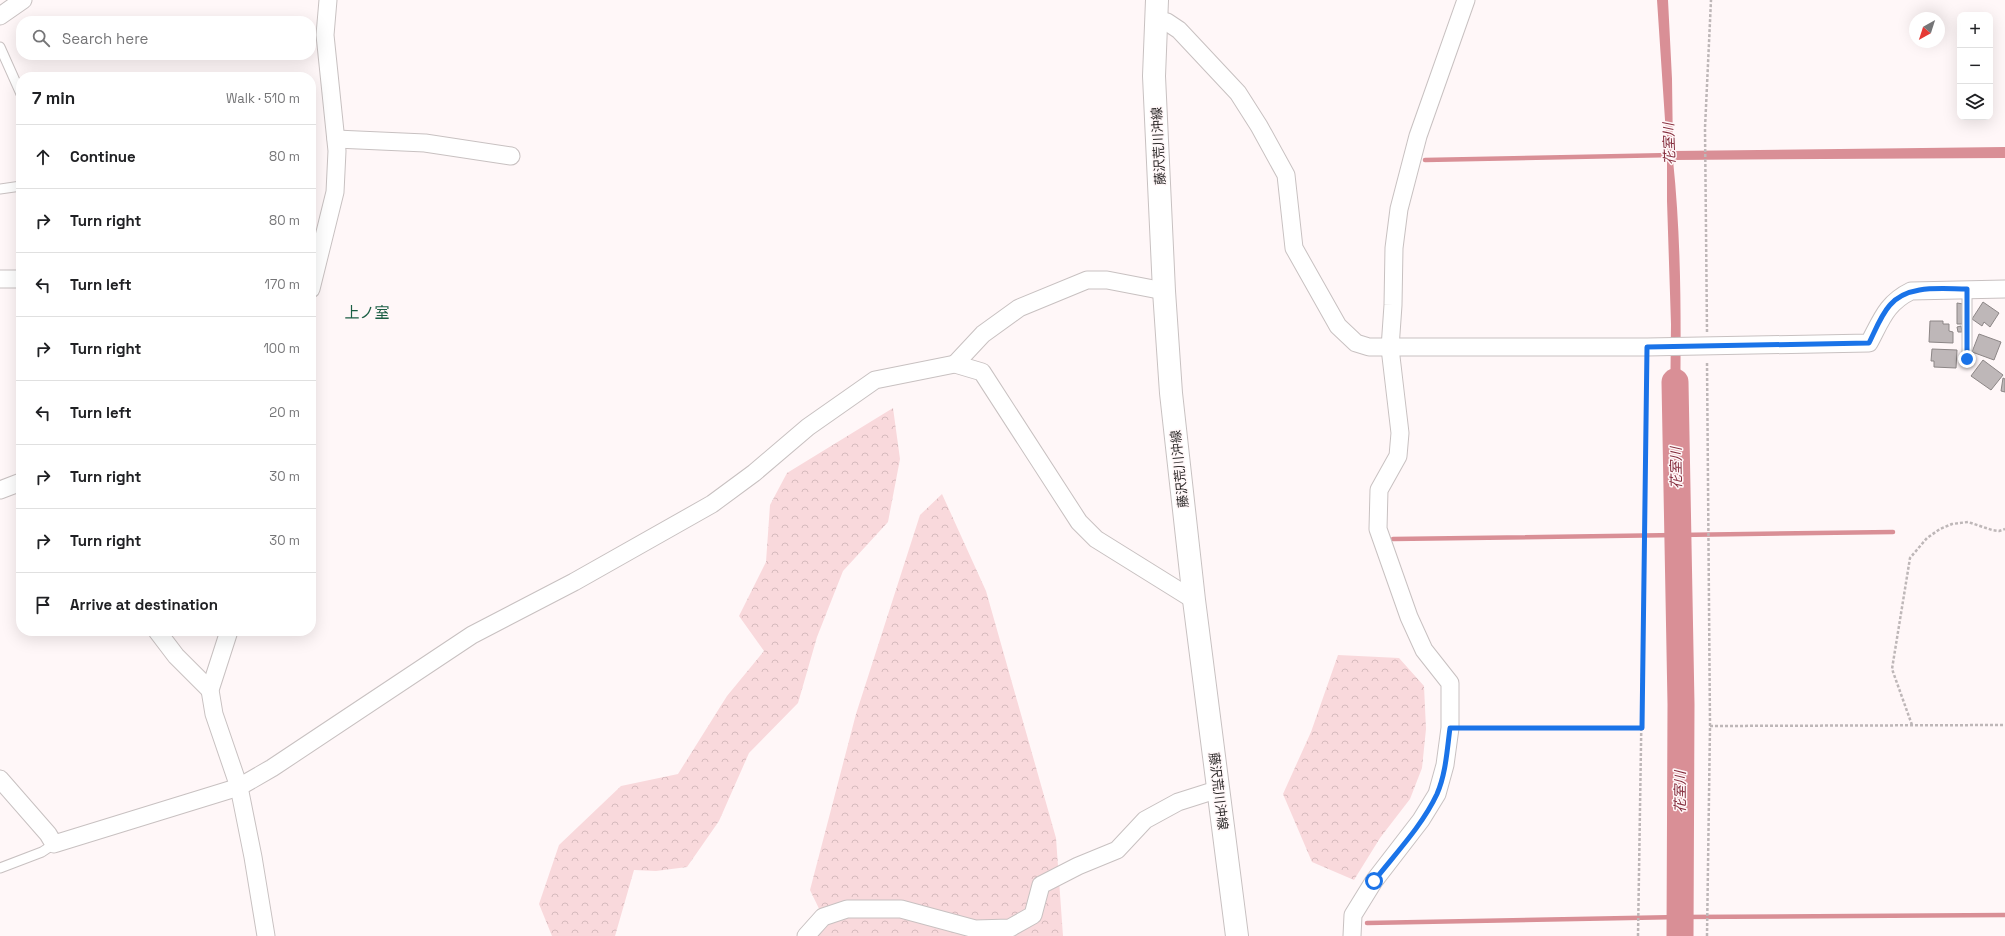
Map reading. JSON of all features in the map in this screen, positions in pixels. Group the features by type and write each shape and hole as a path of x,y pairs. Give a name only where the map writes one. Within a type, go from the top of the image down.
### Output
{"main road":[{"name":"藤沢荒川沖線","path":"1156,10 1154,76 1164,291 1171,393 1194,600 1237,936"}],"street":[{"path":"0,16 23,0"},
{"path":"316,269 335,192 336,140 325,35 328,0"},
{"path":"1352,936 1353,915 1374,881 1421,820 1437,794 1446,765 1450,728 1450,683 1424,650 1409,616 1378,529 1380,490 1398,456 1400,433 1390,348 1393,306 1394,248 1398,209 1418,136 1466,0"},
{"path":"1156,10 1179,30 1238,93 1286,175 1294,248 1338,326 1356,343 1369,347 1390,348 1650,347 1869,343 1889,306 1899,297 1911,291 2005,289"},
{"path":"336,140 425,143 511,156"},
{"path":"0,279 16,280"},
{"path":"955,364 983,334 1019,308 1087,280 1107,280 1164,291"},
{"path":"0,778 48,834 54,844 238,787 272,768 472,635 574,582 712,504 754,473 808,427 875,380 955,364 982,372 1079,522 1096,539 1194,600"},
{"path":"0,490 16,484"},
{"path":"161,636 176,656 210,690"},
{"path":"227,636 210,690 214,714 238,787 253,857 264,936"},
{"path":"806,936 823,917 847,909 901,909 975,929 1010,928 1033,915 1041,885 1078,866 1117,850 1145,820 1178,802 1219,789"}],"lane":[{"path":"0,47 16,83"},
{"path":"0,189 16,187"},
{"path":"1967,289 1967,359"},
{"path":"0,868 42,852 54,844"}],"path":[{"path":"1706,162 1705,147 1711,0"},
{"path":"1638,936 1650,347"},
{"path":"1912,725 1892,669 1910,558 1927,538 1940,529 1952,524 1968,522 1999,531 2005,528"},
{"path":"1706,936 1708,910 1710,726 1707,528"},
{"path":"1710,726 2005,725"},
{"path":"1450,728 1642,728"}],"green space":[{"path":"893,408 900,459 888,522 843,571 817,637 798,703 749,753 719,821 687,867 656,871 634,870 615,936 552,936 539,904 559,845 621,786 678,774 727,696 764,651 739,616 766,562 770,505 787,473"},
{"path":"942,494 986,591 1056,838 1063,936 806,936 823,917 810,890 856,714 920,515"},
{"path":"1338,655 1399,658 1424,686 1426,729 1422,768 1410,799 1380,838 1354,880 1312,862 1283,794 1311,732"}],"water":[{"path":"1657,0 1668,0 1672,79 1673,151 2005,147 2005,158 1673,160 1678,224 1681,321 1680,418 1670,418 1671,324 1667,150"}],"building":[{"path":"1983,302 1999,313 1990,327 1984,322 1982,326 1972,319"},
{"path":"1957,303 1963,304 1962,324 1957,324"},
{"path":"1930,321 1943,321 1943,324 1949,324 1949,331 1953,332 1953,343 1929,342"},
{"path":"1961,326 1962,332 1958,332 1957,327"},
{"path":"1979,334 2001,342 1994,360 1972,352"},
{"path":"1932,349 1957,350 1956,368 1934,367 1934,361 1931,361"},
{"path":"1983,360 2003,375 1991,390 1971,376"},
{"path":"2003,378 2005,379 2005,392 2001,391"}],"waterway":[{"path":"1425,160 1673,155"},
{"name":"花室川","path":"1675,382 1681,704 1680,936"},
{"path":"1393,539 1893,532"},
{"path":"1367,923 1680,917 2005,915"}],"district":[{"name":"上ノ室","path":"367,313"}],"route":[{"path":"1374,881 1421,820 1437,794 1446,765 1450,728 1642,728 1647,347 1869,343 1889,306 1899,297 1911,291 1967,289 1967,359"}]}
